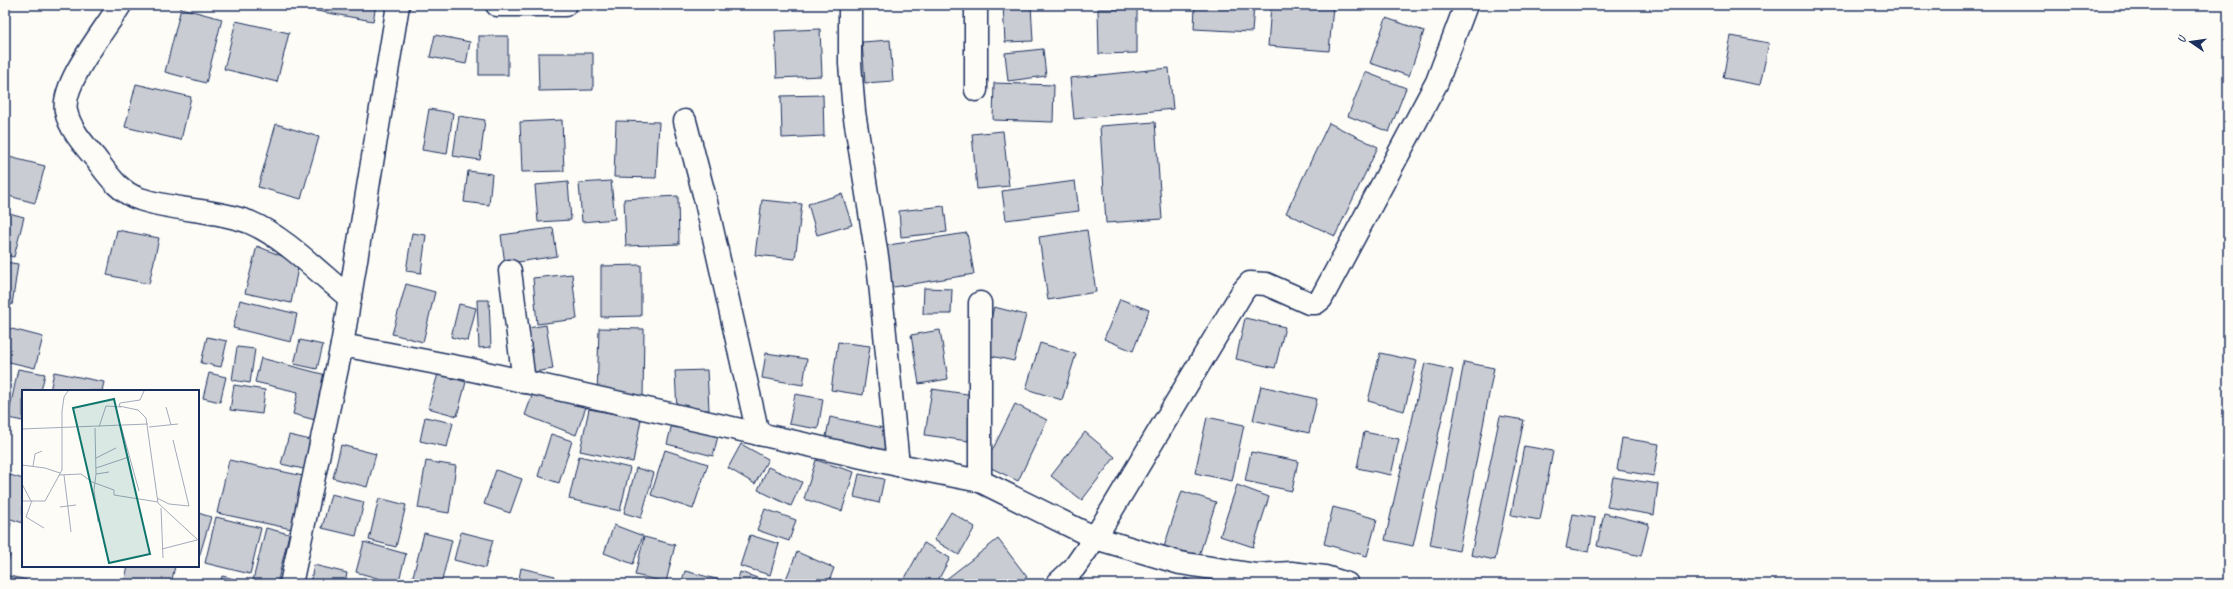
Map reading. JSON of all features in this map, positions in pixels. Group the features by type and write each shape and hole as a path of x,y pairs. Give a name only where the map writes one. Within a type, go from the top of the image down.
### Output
{"street":[{"path":"120,5 74,77 67,93 66,112 70,123 92,155 119,187 131,196 148,202 238,219 260,228 279,239 350,298"},
{"path":"292,584 342,345 398,5"},
{"path":"497,5 566,5"},
{"path":"850,5 850,64 854,112 878,263 898,465"},
{"path":"976,5 976,90"},
{"path":"1057,584 1074,568 1095,538 1243,291 1250,283 1266,284 1308,303 1316,303 1321,299 1437,82 1466,5"},
{"path":"685,121 706,202 758,434"},
{"path":"510,272 524,382"},
{"path":"980,303 980,481"},
{"path":"342,345 524,382 898,465 980,481 1095,538 1180,563 1256,575 1291,573 1325,577 1347,584"}],"building":[{"path":"283,5 376,5 373,21"},
{"path":"1003,5 1031,5 1033,41 1005,42"},
{"path":"1195,5 1254,5 1252,32 1194,29"},
{"path":"1271,5 1333,6 1329,51 1268,46"},
{"path":"181,8 222,19 206,83 165,72"},
{"path":"1098,9 1137,9 1137,53 1099,54"},
{"path":"1386,18 1424,31 1409,76 1370,63"},
{"path":"236,21 289,33 277,82 224,69"},
{"path":"820,29 822,76 777,78 775,31"},
{"path":"435,35 470,42 466,64 430,57"},
{"path":"479,36 508,36 508,75 479,75"},
{"path":"1731,36 1769,43 1760,85 1723,78"},
{"path":"890,40 893,81 865,83 862,42"},
{"path":"1043,49 1046,76 1008,81 1005,53"},
{"path":"538,53 593,53 593,90 539,91"},
{"path":"1169,68 1173,109 1074,119 1070,78"},
{"path":"1365,72 1406,88 1389,132 1348,116"},
{"path":"994,83 1054,85 1053,122 993,120"},
{"path":"136,84 191,97 181,140 125,127"},
{"path":"823,95 824,136 782,138 781,96"},
{"path":"429,109 453,113 447,154 422,150"},
{"path":"459,116 485,120 480,160 453,156"},
{"path":"562,120 564,171 522,172 520,122"},
{"path":"616,121 659,122 656,178 614,177"},
{"path":"1155,122 1162,219 1106,223 1100,126"},
{"path":"1329,123 1378,147 1335,236 1286,213"},
{"path":"276,124 319,137 301,199 258,187"},
{"path":"1003,131 1009,186 977,189 972,134"},
{"path":"5,156 45,166 35,203 5,195"},
{"path":"468,171 492,174 489,205 464,202"},
{"path":"611,181 615,219 582,222 579,183"},
{"path":"1075,181 1079,211 1006,220 1002,191"},
{"path":"568,182 571,220 538,222 535,185"},
{"path":"842,194 852,225 817,235 808,204"},
{"path":"678,196 679,244 626,246 624,199"},
{"path":"762,200 802,204 795,259 755,255"},
{"path":"944,206 947,232 901,237 899,211"},
{"path":"5,212 24,217 14,257 5,255"},
{"path":"553,228 557,256 505,264 501,235"},
{"path":"117,230 159,238 149,284 107,275"},
{"path":"1087,230 1096,292 1048,300 1039,237"},
{"path":"412,233 426,235 421,273 406,271"},
{"path":"967,233 974,274 888,288 882,246"},
{"path":"257,246 299,263 291,303 245,293"},
{"path":"5,262 18,264 12,305 5,304"},
{"path":"641,265 641,316 601,317 601,266"},
{"path":"572,274 577,319 537,324 533,278"},
{"path":"406,284 435,292 423,342 392,334"},
{"path":"924,288 952,289 951,314 923,314"},
{"path":"1120,299 1149,310 1133,351 1104,339"},
{"path":"240,300 297,314 291,342 233,328"},
{"path":"477,300 489,300 491,347 479,348"},
{"path":"459,304 476,308 468,341 451,337"},
{"path":"994,307 1026,315 1014,361 982,354"},
{"path":"1245,318 1285,327 1275,368 1236,359"},
{"path":"546,325 553,369 528,373 522,329"},
{"path":"8,328 43,337 35,368 5,361 5,341"},
{"path":"599,328 644,329 643,398 597,397"},
{"path":"940,330 948,379 919,384 911,335"},
{"path":"207,337 227,341 221,367 201,363"},
{"path":"300,340 323,345 317,369 294,364"},
{"path":"838,342 870,346 863,395 831,390"},
{"path":"1040,343 1076,354 1062,400 1026,389"},
{"path":"237,347 255,349 250,383 232,380"},
{"path":"766,353 807,359 803,385 762,378"},
{"path":"1380,353 1417,361 1404,411 1368,401"},
{"path":"261,358 326,375 315,420 293,414 298,392 255,382"},
{"path":"1464,362 1494,368 1459,551 1430,545"},
{"path":"1425,363 1453,370 1413,546 1385,540"},
{"path":"18,369 45,374 41,390 22,390 22,421 8,418"},
{"path":"707,370 709,410 677,411 675,371"},
{"path":"54,372 104,382 102,390 50,390"},
{"path":"209,373 226,377 220,402 203,398"},
{"path":"438,374 466,382 457,416 428,408"},
{"path":"234,385 265,390 262,414 230,410"},
{"path":"1261,386 1317,399 1309,433 1253,420"},
{"path":"535,388 586,407 576,435 525,415"},
{"path":"932,389 974,395 968,441 925,435"},
{"path":"795,394 823,399 818,429 789,424"},
{"path":"1015,404 1047,420 1018,481 985,465"},
{"path":"589,409 641,419 633,462 580,451"},
{"path":"1500,416 1524,420 1495,560 1471,555"},
{"path":"425,417 453,423 447,447 420,441"},
{"path":"830,417 893,430 887,459 824,446"},
{"path":"1207,417 1244,425 1232,481 1195,473"},
{"path":"672,424 718,436 713,456 667,444"},
{"path":"1085,432 1115,457 1082,500 1051,476"},
{"path":"1364,432 1399,439 1391,475 1357,468"},
{"path":"551,434 572,441 559,483 538,476"},
{"path":"289,435 315,441 308,470 281,464"},
{"path":"1622,438 1659,444 1654,476 1617,470"},
{"path":"741,444 768,459 755,484 728,468"},
{"path":"341,445 376,454 367,487 333,478"},
{"path":"1524,446 1553,451 1540,520 1511,515"},
{"path":"665,450 708,464 693,509 651,495"},
{"path":"1251,452 1298,461 1292,491 1245,481"},
{"path":"579,456 630,468 620,511 569,499"},
{"path":"229,460 303,476 292,529 217,513"},
{"path":"816,460 854,472 842,511 804,499"},
{"path":"426,461 456,466 449,513 418,508"},
{"path":"768,467 802,482 791,506 758,490"},
{"path":"636,468 654,473 641,518 624,513"},
{"path":"496,470 522,479 510,513 484,504"},
{"path":"859,474 884,479 879,503 854,497"},
{"path":"10,475 22,479 22,523 5,517 5,491"},
{"path":"1613,477 1658,484 1654,515 1607,507"},
{"path":"1237,485 1269,497 1253,547 1220,536"},
{"path":"1182,491 1216,502 1198,559 1164,547"},
{"path":"331,494 364,502 356,536 322,528"},
{"path":"379,498 406,505 396,547 369,540"},
{"path":"1333,507 1377,519 1367,556 1324,544"},
{"path":"765,509 796,520 789,541 757,530"},
{"path":"951,512 975,527 959,555 934,540"},
{"path":"199,513 211,517 199,557"},
{"path":"1604,513 1649,524 1641,556 1597,546"},
{"path":"1573,514 1595,518 1589,552 1566,548"},
{"path":"216,517 261,528 250,574 205,563"},
{"path":"5,521 11,523 5,545"},
{"path":"614,525 643,536 633,564 604,553"},
{"path":"266,528 289,534 277,584 252,584"},
{"path":"461,532 493,540 485,568 454,560"},
{"path":"424,533 452,540 441,584 411,584"},
{"path":"750,535 779,544 770,575 740,566"},
{"path":"644,537 675,545 666,582 635,575"},
{"path":"998,539 1027,577 1018,584 940,584"},
{"path":"364,542 406,554 398,584 356,572"},
{"path":"924,543 950,558 936,584 912,584 904,580"},
{"path":"797,552 834,568 828,584 784,584"},
{"path":"5,553 10,555 5,572"},
{"path":"314,565 347,573 345,584 310,584"},
{"path":"128,567 175,567 171,584 124,583"},
{"path":"521,568 555,576 553,584 518,584"},
{"path":"685,571 720,580 719,584 681,584"},
{"path":"740,572 766,581 765,584 737,584"},
{"path":"5,575 27,580 26,584 5,584"},
{"path":"222,576 247,582 246,584 220,584"},
{"path":"1185,578 1198,584 1182,584"}]}
